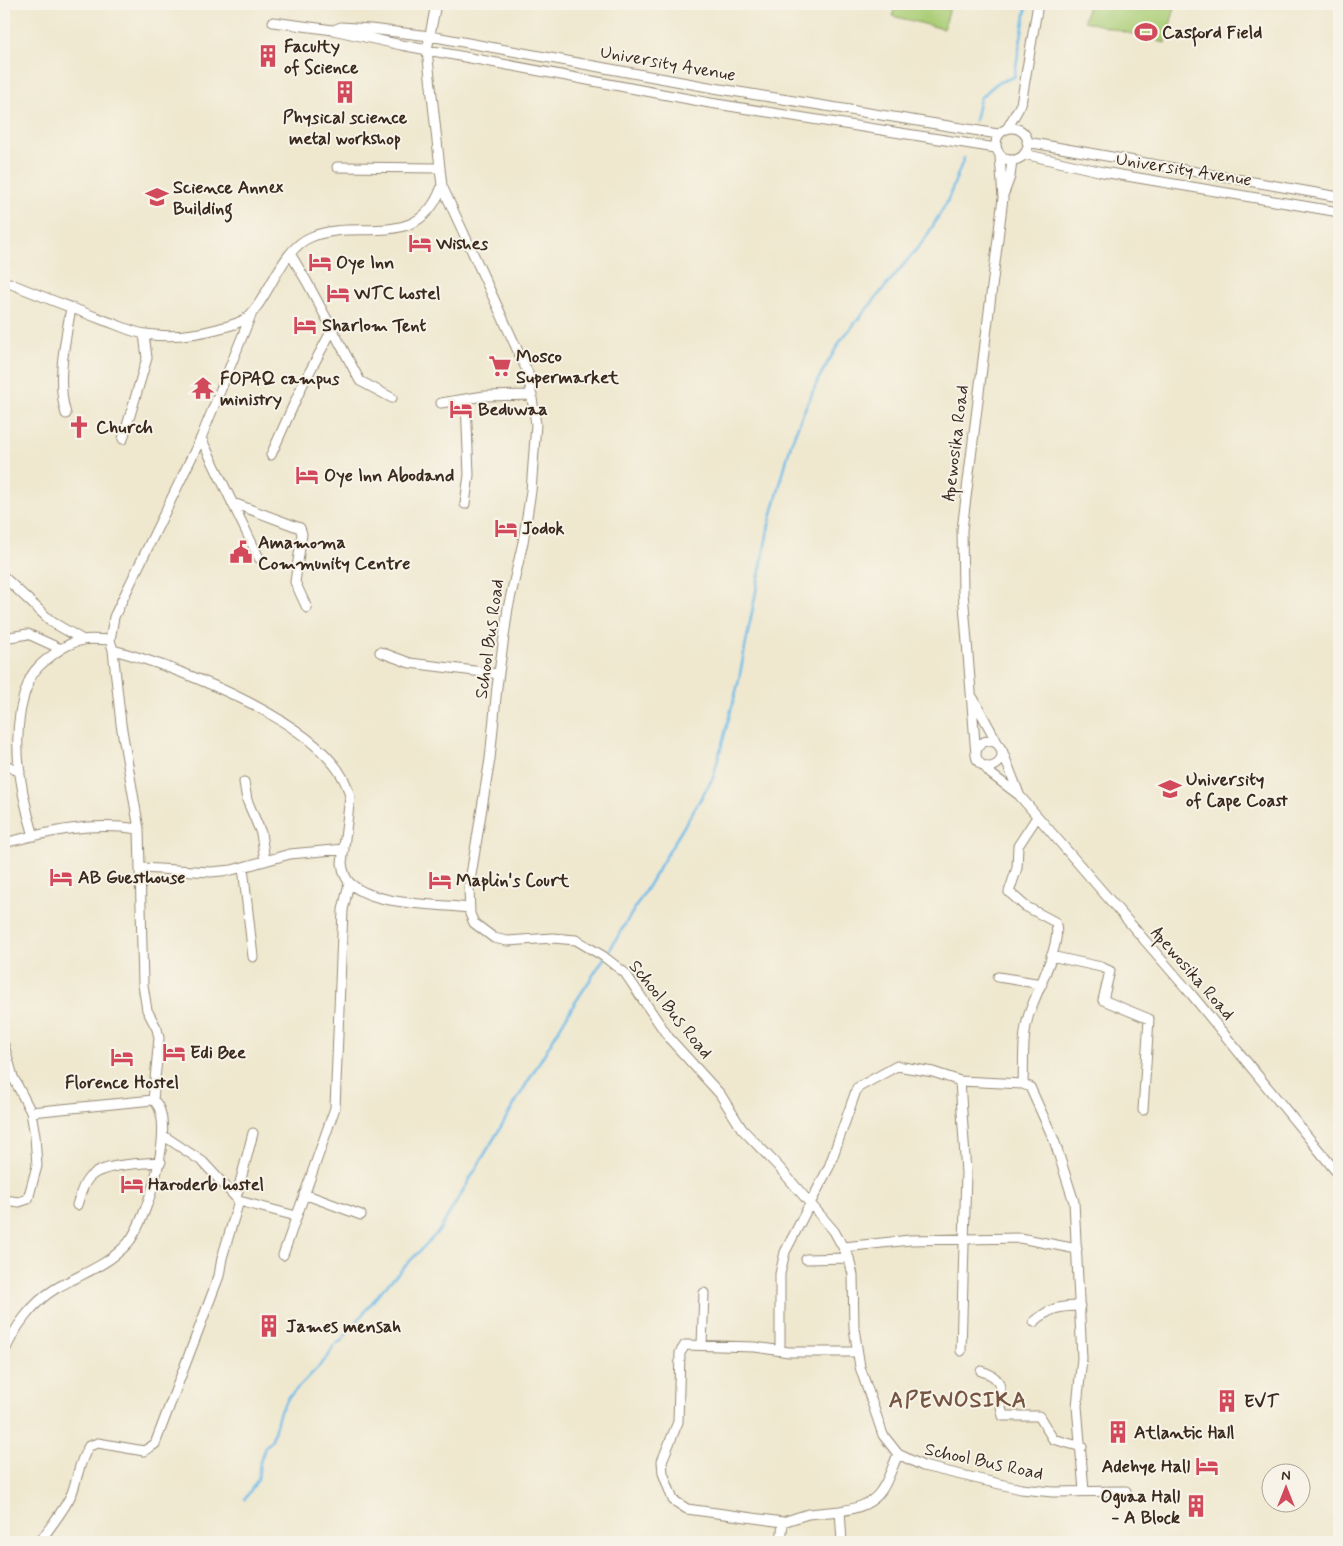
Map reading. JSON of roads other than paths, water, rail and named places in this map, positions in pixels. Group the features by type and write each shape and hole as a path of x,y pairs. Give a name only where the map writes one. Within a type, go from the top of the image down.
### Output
{"street":[{"name":"School Bus Road","path":"436,4 427,50 442,186 528,373 536,424 531,490 523,542 508,608 490,759 469,887 469,908 474,923 494,938 507,942 569,938 586,945 606,958 631,981 669,1038 720,1094 742,1130 777,1165 834,1231 849,1258 854,1282 853,1320 860,1367 879,1424 886,1440 898,1454 923,1466 1021,1489 1126,1490"},
{"path":"1012,160 1024,154 1027,142 1020,131 1021,104 1038,4"},
{"name":"University Avenue","path":"273,22 333,30 427,50 710,104 998,152"},
{"name":"University Avenue","path":"333,30 341,27 430,36 497,50 529,54 714,88 1002,132"},
{"path":"1002,198 998,152 1002,132 1021,104"},
{"path":"1002,132 1020,131"},
{"name":"University Avenue","path":"1027,142 1339,197"},
{"path":"998,152 1012,160"},
{"name":"University Avenue","path":"1024,154 1103,172 1339,212"},
{"path":"1002,198 1010,177 1012,160"},
{"path":"337,167 439,168"},
{"path":"4,1353 18,1326 44,1297 97,1269 116,1255 130,1241 161,1162 164,1136 159,1108 153,1100 159,1038 157,1029 147,1010 144,993 142,868 139,828 121,724 113,650 110,640 114,617 201,438 251,314 290,255 299,244 310,237 330,232 392,230 410,223 428,212 437,201 442,186"},
{"name":"Apewosika Road","path":"976,755 963,592 962,530 1002,198"},
{"path":"290,255 333,328 360,381 392,398"},
{"path":"4,281 71,308 144,334 192,336 231,326 251,314"},
{"path":"66,414 62,402 63,354 71,308"},
{"path":"271,456 302,386 333,328"},
{"path":"123,440 147,358 144,334"},
{"path":"441,403 466,401 484,396 532,395"},
{"path":"465,504 469,475 466,401"},
{"path":"201,438 259,558"},
{"path":"232,503 300,528 302,534 295,582 307,608"},
{"path":"4,577 52,622 83,640"},
{"path":"4,638 28,634 61,649"},
{"path":"34,836 24,802 20,772 20,718 29,681 36,668 61,649 83,640 110,640"},
{"path":"113,650 142,658 236,694 311,742 343,777 348,786 350,797 344,849 344,873 349,883 358,889 389,899 469,908"},
{"path":"380,652 410,663 499,674"},
{"name":"Apewosika Road","path":"971,693 1001,747 1019,794"},
{"path":"986,741 994,741 1001,747 1002,756 998,763 992,766 984,766 978,762 976,755 977,747 986,741"},
{"path":"4,764 20,772"},
{"name":"Apewosika Road","path":"984,766 991,774 1019,794 1192,995 1339,1175"},
{"path":"244,782 247,800 261,833 265,861"},
{"path":"1023,1084 1028,1016 1042,984 1051,956 1056,925 1015,899 1009,892 1017,868 1018,846 1037,817"},
{"path":"4,843 80,826 110,825 139,828"},
{"path":"142,868 211,872 243,867 290,854 344,849"},
{"path":"243,867 253,957"},
{"path":"283,1255 335,1108 343,910 349,883"},
{"path":"1051,956 1101,967 1110,971 1103,1000 1149,1019 1143,1110"},
{"path":"998,977 1042,984"},
{"path":"4,1045 13,1077 31,1112 37,1157 36,1176 28,1199 19,1202 4,1200"},
{"path":"780,1350 780,1274 785,1252 829,1167 857,1088 897,1066 933,1072 960,1081 1030,1086 1036,1096 1070,1183 1074,1202 1078,1249 1082,1358 1077,1406 1082,1446 1084,1491"},
{"path":"960,1081 966,1157 961,1351"},
{"path":"31,1112 153,1100"},
{"path":"40,1542 67,1502 78,1469 89,1446 98,1443 144,1451 155,1444 219,1276 253,1133"},
{"path":"164,1136 203,1162 238,1200 296,1216"},
{"path":"77,1205 85,1183 96,1172 112,1167 161,1162"},
{"path":"304,1194 361,1215"},
{"path":"844,1246 963,1238 1020,1238 1078,1249"},
{"path":"806,1259 849,1258"},
{"path":"702,1345 704,1293"},
{"path":"1034,1322 1045,1312 1054,1308 1080,1306"},
{"path":"857,1352 789,1352 686,1345 680,1353 678,1422 662,1461 668,1491 673,1500 687,1509 783,1522 808,1514 854,1509 869,1502 881,1493 898,1454"},
{"path":"981,1371 990,1374 999,1383 1004,1416 1039,1416 1053,1439 1082,1446"},
{"path":"840,1510 842,1542"},
{"path":"781,1542 783,1522"}],"waterway":[{"path":"975,121 980,98 997,83 1014,77 1027,4"},
{"path":"245,1499 258,1479 260,1462 265,1447 272,1439 280,1411 289,1397 328,1357 333,1347 342,1340 382,1290 439,1231 571,1009 612,946 713,778 738,684 769,525 791,444 803,413 820,376 841,340 925,239 947,202 964,158"}],"place":[{"name":"Casford Field","path":"1146,32"},
{"name":"Faculty of Science","path":"268,56"},
{"name":"Physical science metal workshop","path":"345,92"},
{"name":"Science Annex Building","path":"157,197"},
{"name":"Wishes","path":"420,243"},
{"name":"Oye Inn","path":"320,262"},
{"name":"WTC hostel","path":"338,293"},
{"name":"Sharlom Tent","path":"305,325"},
{"name":"Mosco Supermarket","path":"500,366"},
{"name":"FOPAQ campus ministry","path":"203,388"},
{"name":"Beduwaa","path":"461,409"},
{"name":"Church","path":"79,427"},
{"name":"Oye Inn Abodand","path":"307,475"},
{"name":"Jodok","path":"506,528"},
{"name":"Amamoma Community Centre","path":"241,552"},
{"name":"University of Cape Coast","path":"1170,789"},
{"name":"AB Guesthouse","path":"61,877"},
{"name":"Maplin's Court","path":"440,880"},
{"name":"Edi Bee","path":"174,1052"},
{"name":"Florence Hostel","path":"122,1057"},
{"name":"Haroderb hostel","path":"132,1184"},
{"name":"James mensah","path":"269,1326"},
{"name":"EVT","path":"1227,1401"},
{"name":"Atlantic Hall","path":"1118,1432"},
{"name":"Adehye Hall","path":"1207,1466"},
{"name":"Oguaa Hall - A Block","path":"1196,1506"}],"district":[{"name":"APEWOSIKA","path":"958,1399"}]}
